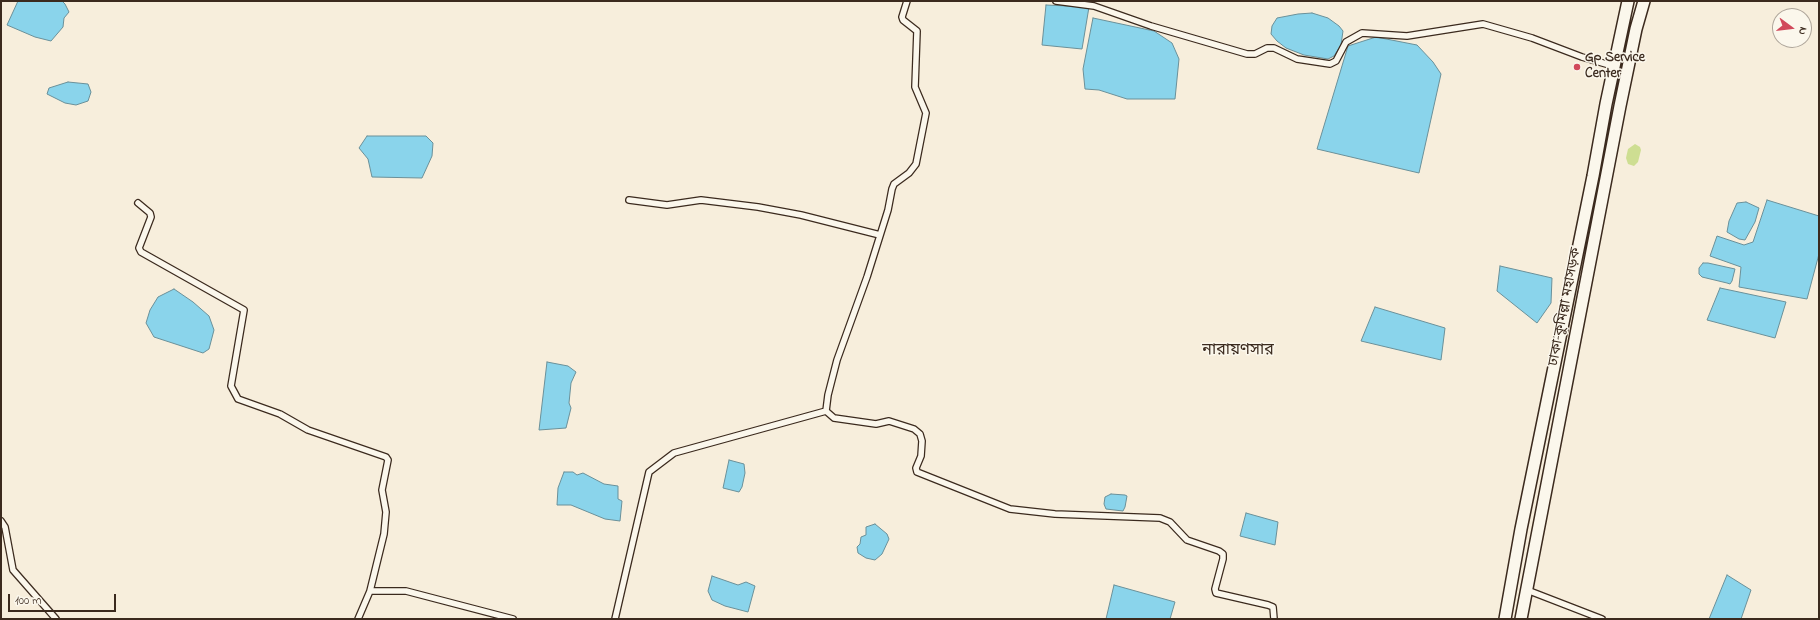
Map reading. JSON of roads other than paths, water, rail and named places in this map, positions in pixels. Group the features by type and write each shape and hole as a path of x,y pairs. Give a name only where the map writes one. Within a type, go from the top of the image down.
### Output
{"highway":[{"name":"ঢাকা–কুমিল্লা মহাসড়ক","path":"1505,619 1521,529 1593,176 1613,66 1628,1"},
{"name":"ঢাকা–কুমিল্লা মহাসড়ক","path":"1522,619 1606,178 1631,52 1644,1"},
{"path":"1593,176 1606,178"}],"street":[{"path":"826,411 828,395 838,355 867,277 894,184 909,173 916,164 926,113 914,87 917,31 903,20 902,17 907,1"},
{"path":"1056,1 1094,4 1151,26 1247,54 1255,54 1267,48 1274,48 1297,58 1330,64 1336,61 1346,42 1362,33 1407,36 1484,24 1532,38 1582,57 1613,66"},
{"path":"629,200 667,205 701,200 758,207 801,215 880,234"},
{"path":"138,203 150,213 151,217 139,248 141,252 244,310 231,386 238,399 280,414 308,430 386,457 388,460 382,490 386,512 384,534 370,591 358,619"},
{"path":"614,619 649,472 674,453 826,411"},
{"path":"826,411 834,418 876,424 889,422 914,429 920,434 922,441 921,456 916,468 917,472 1010,509 1055,514 1160,518 1170,522 1186,540 1219,551 1223,554 1215,589 1216,593 1268,605 1272,608 1274,619"},
{"path":"1,521 6,527 13,570 56,619"},
{"path":"1527,590 1602,619"},
{"path":"370,591 406,591 513,619"}],"water":[{"path":"18,1 62,1 69,12 64,18 63,27 51,41 35,37 7,25"},
{"path":"1046,5 1089,7 1082,49 1042,45"},
{"path":"1312,13 1328,18 1343,31 1341,45 1334,56 1328,59 1304,55 1286,48 1271,34 1272,26 1277,18"},
{"path":"1093,18 1154,31 1172,43 1179,59 1175,99 1127,99 1099,90 1085,89 1083,69"},
{"path":"1376,37 1417,45 1433,62 1441,74 1419,173 1317,149 1348,46"},
{"path":"68,82 88,84 91,92 88,101 76,105 65,103 47,94 49,88"},
{"path":"367,136 426,136 433,143 432,156 422,178 372,177 368,159 359,148"},
{"path":"1767,200 1819,216 1819,254 1807,299 1739,287 1741,267 1710,256 1717,236 1744,245 1753,242"},
{"path":"1746,202 1759,208 1755,222 1745,240 1739,239 1727,232 1729,221 1737,203"},
{"path":"1703,263 1735,269 1730,284 1702,277 1699,274 1699,268"},
{"path":"1500,266 1552,278 1551,303 1537,323 1497,291"},
{"path":"1720,288 1786,302 1775,338 1707,320"},
{"path":"174,289 193,302 209,316 214,330 209,349 203,353 154,337 146,323 150,310 158,297"},
{"path":"1375,307 1445,328 1441,360 1361,341"},
{"path":"547,362 568,366 576,372 571,383 569,403 571,408 566,428 539,430"},
{"path":"729,460 744,464 745,473 742,487 739,492 723,488"},
{"path":"564,472 573,472 577,475 583,473 604,484 618,486 618,499 622,501 620,521 605,519 571,505 557,505 558,488"},
{"path":"1111,494 1127,496 1123,511 1106,509 1104,504 1105,497"},
{"path":"1246,513 1278,522 1275,545 1240,536"},
{"path":"875,524 887,534 889,539 882,554 875,560 866,558 858,553 857,547 860,544 861,537 866,535 866,527"},
{"path":"1727,575 1751,590 1741,619 1709,619"},
{"path":"712,576 738,585 746,582 755,586 748,612 725,606 712,600 708,591"},
{"path":"1114,585 1175,602 1170,619 1106,619"}],"place":[{"name":"Gp Service Center","path":"1577,67"}],"district":[{"name":"নারায়ণসার","path":"1238,351"}]}
